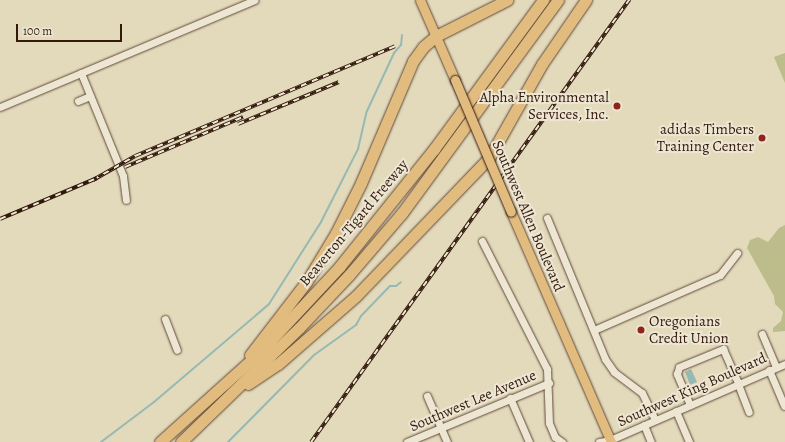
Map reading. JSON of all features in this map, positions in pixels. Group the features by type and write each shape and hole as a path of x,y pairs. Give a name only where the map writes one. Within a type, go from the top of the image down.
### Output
{"highway":[{"path":"245,364 253,349 307,281 329,246 361,183 413,61 436,36 507,0"},
{"name":"Beaverton-Tigard Freeway","path":"160,442 245,364 295,315 380,218 434,149 543,0"},
{"name":"Beaverton-Tigard Freeway","path":"180,442 238,387 349,275 402,213 558,0"},
{"path":"238,387 253,382 278,364 334,316 361,291 489,158 542,64 586,0"}],"main road":[{"name":"Southwest Allen Boulevard","path":"420,0 610,441"}],"street":[{"path":"0,107 254,0"},
{"path":"81,73 123,176 126,200"},
{"path":"78,101 90,96"},
{"path":"547,218 610,366 642,393 655,420"},
{"path":"482,241 538,347 547,369 549,383 549,423 555,436 562,442"},
{"path":"594,330 720,275 736,254"},
{"path":"165,319 178,350"},
{"path":"762,334 784,406"},
{"path":"690,405 677,374 679,366 723,349 749,412"},
{"name":"Southwest King Boulevard","path":"599,442 610,441 785,364"},
{"name":"Southwest Lee Avenue","path":"407,442 549,383"},
{"path":"427,396 447,442"},
{"path":"510,398 529,442"},
{"path":"676,411 689,442"},
{"path":"644,425 651,442"}],"green space":[{"path":"785,53 785,83 774,57"},
{"path":"785,225 785,331 773,332 773,328 781,321 783,312 775,304 774,296 747,248 750,240 758,237 768,242 779,228"}],"water":[{"path":"691,369 697,382 690,385 685,372"}],"waterway":[{"path":"101,442 154,402 269,304 321,222 358,149 367,111 394,53 401,45 402,35"},
{"path":"228,442 314,355 356,325 361,316 390,286 396,286 401,282"}],"railway":[{"path":"311,442 629,0"},
{"path":"93,180 135,156 395,46"},
{"path":"238,124 339,82"},
{"path":"125,167 243,117"},
{"path":"0,219 97,178"}],"place":[{"name":"Alpha Environmental Services, Inc.","path":"617,106"},
{"name":"adidas Timbers Training Center","path":"762,138"},
{"name":"Oregonians Credit Union","path":"641,330"}]}
